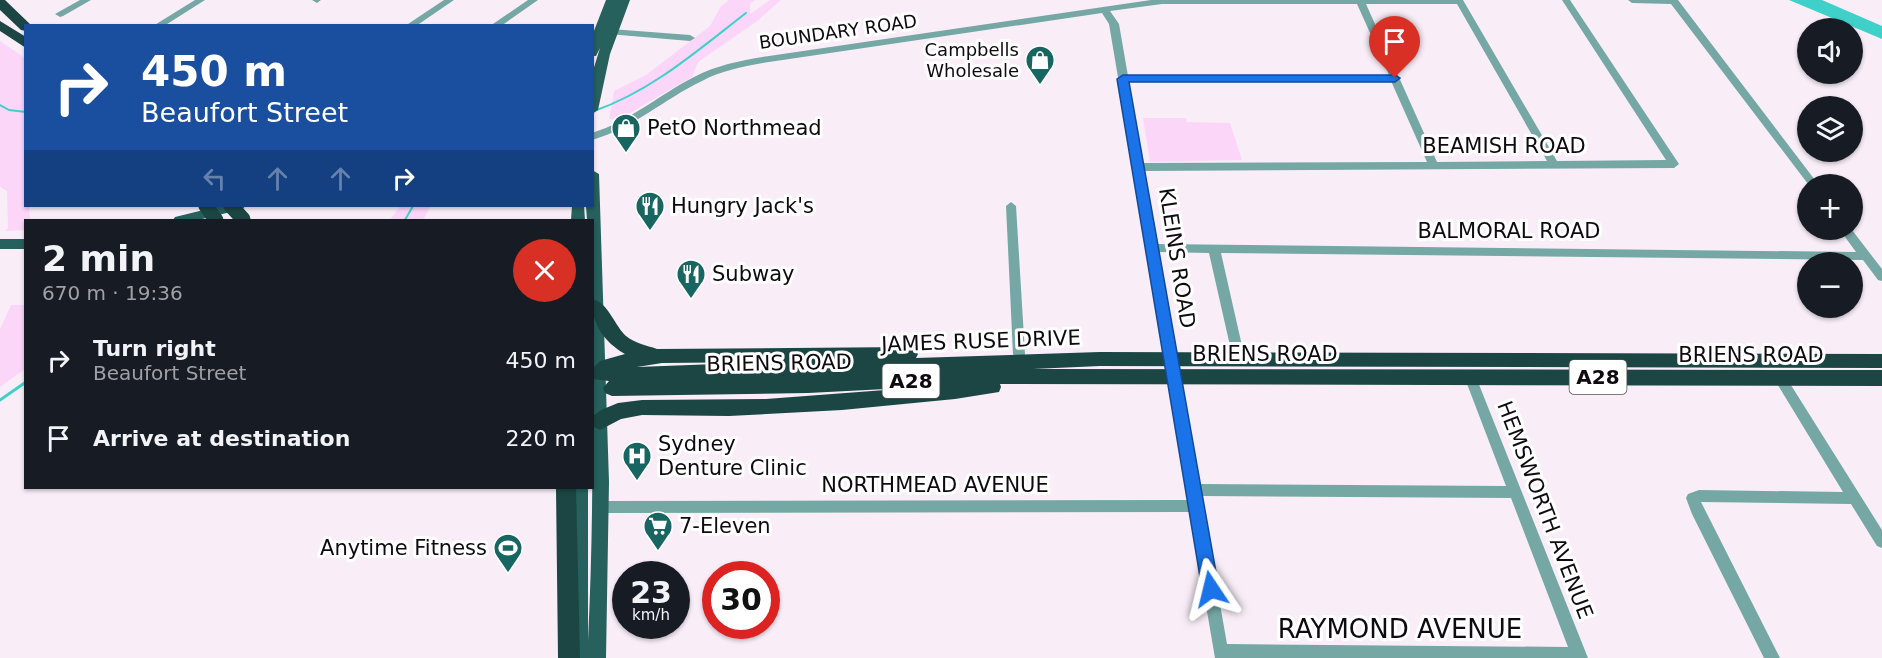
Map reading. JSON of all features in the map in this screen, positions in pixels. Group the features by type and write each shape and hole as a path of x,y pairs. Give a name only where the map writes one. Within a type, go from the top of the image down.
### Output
{"highway":[{"path":"0,3 24,25"},
{"path":"0,25 24,43"},
{"path":"595,307 613,335 623,344 635,351 662,356"},
{"path":"1019,354 1097,368 932,395 839,402 647,408 610,412 599,386 607,366 617,362 662,356 1019,354"},
{"name":"BRIENS ROAD","path":"1172,368 1239,359 1882,362"},
{"name":"BRIENS ROAD","path":"599,386 808,385 1005,376 1097,368 1470,376 1882,378"},
{"path":"599,386 606,396 647,408"},
{"path":"566,489 569,658"}],"main road":[{"path":"594,90 618,0"},
{"path":"594,49 618,0"},
{"path":"195,219 240,216"},
{"path":"0,244 24,244"},
{"path":"594,263 599,353 601,507 601,582 597,658"},
{"path":"579,658 580,489"}],"street":[{"path":"60,14 87,0"},
{"path":"180,0 196,2"},
{"path":"412,24 450,0"},
{"path":"497,24 534,0"},
{"path":"603,0 618,0"},
{"path":"1360,0 1434,166"},
{"path":"1459,0 1554,165"},
{"name":"BOUNDARY ROAD","path":"594,136 615,129 697,80 720,69 741,64 1162,1 1459,0"},
{"name":"BEAMISH ROAD","path":"1139,167 1674,164 1566,0"},
{"path":"1632,0 1673,0 1805,174"},
{"path":"160,24 196,2"},
{"name":"KLEINS ROAD","path":"1105,10 1114,24 1222,655"},
{"path":"611,32 690,38"},
{"path":"1123,79 1395,78"},
{"path":"1011,206 1019,354"},
{"path":"1853,240 1882,278"},
{"name":"BALMORAL ROAD","path":"1152,248 1865,256"},
{"path":"1214,248 1239,359"},
{"name":"HEMSWORTH AVENUE","path":"1470,376 1579,656"},
{"path":"1780,378 1882,542"},
{"path":"1194,490 1515,492"},
{"path":"1772,658 1696,510 1693,498 1699,496 1854,498"},
{"name":"NORTHMEAD AVENUE","path":"601,507 1197,506"},
{"name":"RAYMOND AVENUE","path":"1222,655 1579,656"}],"shaded area":[{"path":"729,0 755,0 750,4 750,14 770,0 781,0 756,22 698,62 692,77 618,120 609,119 614,91 646,75 710,26 721,6"},
{"path":"0,41 24,57 24,207 29,207 30,219 24,219 24,230 5,231 8,228 7,191 0,187"},
{"path":"1143,118 1186,118 1187,122 1230,123 1242,160 1150,162"},
{"path":"399,207 430,207 424,219 391,219"},
{"path":"11,305 24,305 24,370 0,387 0,329"}],"water":[{"path":"1789,0 1822,0 1882,26 1882,39 1863,31 1863,18 1832,18"}],"waterway":[{"path":"594,111 615,103 655,81 746,13"},
{"path":"0,105 9,110 24,112"},
{"path":"406,219 412,207"},
{"path":"0,400 24,383"}],"place":[{"name":"Campbells Wholesale","path":"1040,86"},
{"name":"PetO Northmead","path":"626,154"},
{"name":"Hungry Jack's","path":"650,232"},
{"name":"Subway","path":"691,300"},
{"name":"Sydney Denture Clinic","path":"637,482"},
{"name":"7-Eleven","path":"658,552"},
{"name":"Anytime Fitness","path":"508,574"}],"route":[{"path":"1211,589 1123,79 1395,78"}]}
